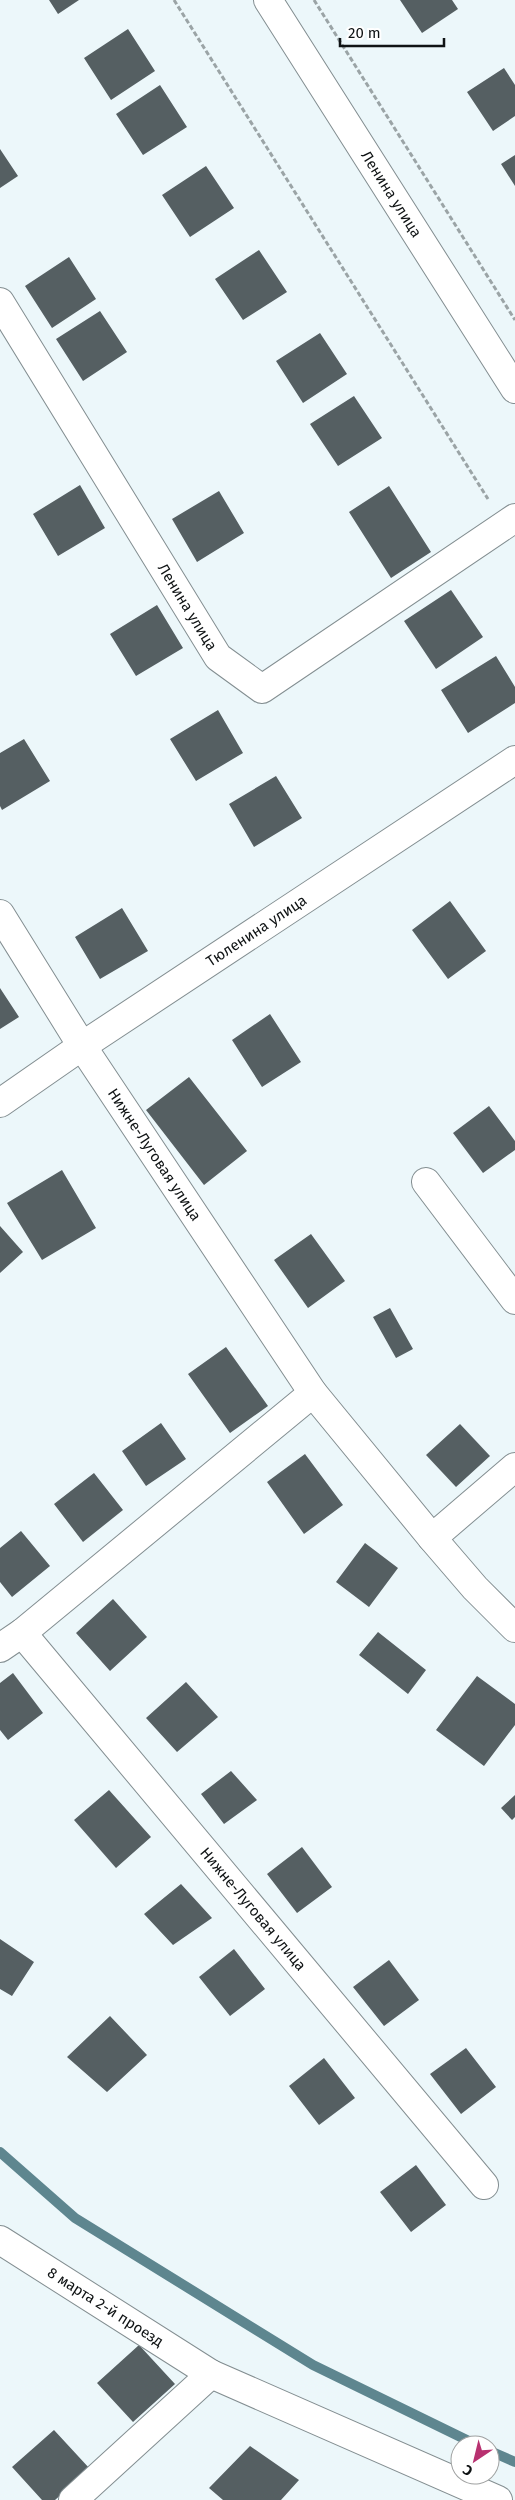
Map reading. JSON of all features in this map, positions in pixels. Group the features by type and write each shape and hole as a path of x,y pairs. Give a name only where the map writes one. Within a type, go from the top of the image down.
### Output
{"street":[{"name":"Ленина улица","path":"268,0 515,389"},
{"name":"Ленина улица","path":"0,302 218,657 262,689 510,522"},
{"name":"Тюленина улица","path":"0,1103 82,1046 515,760"},
{"name":"Нижне-Луговая улица","path":"0,914 82,1046 313,1393 432,1538 475,1588 515,1628"},
{"path":"426,1182 515,1300"},
{"path":"0,1648 313,1393"},
{"path":"432,1538 515,1467"},
{"name":"Нижне-Луговая улица","path":"22,1632 484,2185"},
{"name":"8 марта 2-й проезд","path":"0,2240 212,2374 498,2500"},
{"path":"73,2500 212,2374"}],"path":[{"path":"174,0 510,522"},
{"path":"314,0 515,320"}],"building":[{"path":"49,0 79,0 58,14"},
{"path":"400,0 452,0 458,9 422,33"},
{"path":"128,29 155,71 111,100 84,58"},
{"path":"504,68 515,85 515,116 493,131 467,92"},
{"path":"160,85 187,127 143,155 116,114"},
{"path":"0,149 18,176 0,188"},
{"path":"515,155 515,186 501,164"},
{"path":"206,166 234,208 190,237 162,195"},
{"path":"259,250 287,292 243,320 215,279"},
{"path":"69,257 96,299 52,328 25,286"},
{"path":"100,311 127,352 83,381 56,339"},
{"path":"320,333 347,374 303,403 276,361"},
{"path":"354,396 382,438 338,466 310,424"},
{"path":"80,485 105,528 58,556 33,514"},
{"path":"389,486 431,552 391,578 349,512"},
{"path":"219,491 244,533 197,562 172,519"},
{"path":"451,590 483,637 436,669 404,621"},
{"path":"157,605 183,648 136,676 110,634"},
{"path":"496,656 515,687 515,703 468,733 441,690"},
{"path":"218,710 243,753 196,781 170,739"},
{"path":"24,739 50,781 2,810 0,806 0,753"},
{"path":"276,776 302,818 254,847 229,804"},
{"path":"450,901 486,951 448,979 412,930"},
{"path":"122,908 148,951 100,979 75,937"},
{"path":"0,988 19,1017 0,1029"},
{"path":"270,1014 301,1062 262,1087 232,1040"},
{"path":"189,1077 247,1151 204,1185 146,1110"},
{"path":"489,1106 515,1141 515,1150 483,1173 453,1133"},
{"path":"62,1170 96,1228 42,1260 7,1203"},
{"path":"0,1226 23,1252 0,1273"},
{"path":"311,1234 345,1281 308,1308 274,1260"},
{"path":"390,1308 413,1349 396,1358 373,1317"},
{"path":"226,1347 268,1406 230,1433 188,1374"},
{"path":"161,1423 186,1459 146,1486 122,1451"},
{"path":"460,1424 490,1456 456,1487 426,1455"},
{"path":"305,1454 343,1505 304,1534 267,1482"},
{"path":"94,1473 123,1510 83,1542 54,1504"},
{"path":"21,1531 50,1566 12,1597 0,1582 0,1548"},
{"path":"365,1543 398,1568 369,1607 336,1582"},
{"path":"113,1599 147,1637 110,1671 76,1633"},
{"path":"378,1632 426,1670 408,1694 359,1655"},
{"path":"13,1673 43,1713 8,1740 0,1730 0,1683"},
{"path":"477,1676 515,1704 515,1725 484,1766 436,1730"},
{"path":"186,1682 218,1717 177,1752 146,1718"},
{"path":"231,1771 257,1800 224,1824 201,1794"},
{"path":"109,1790 151,1837 116,1868 74,1820"},
{"path":"515,1795 515,1817 512,1820 501,1808"},
{"path":"302,1847 332,1887 297,1913 267,1874"},
{"path":"181,1884 212,1918 173,1945 144,1914"},
{"path":"0,1939 34,1962 12,1996 0,1989"},
{"path":"234,1949 265,1989 230,2016 199,1977"},
{"path":"389,1960 419,2000 384,2026 353,1987"},
{"path":"110,2016 147,2055 107,2092 67,2057"},
{"path":"466,2048 496,2087 461,2114 430,2074"},
{"path":"324,2058 355,2098 319,2125 289,2086"},
{"path":"416,2165 446,2205 411,2232 380,2192"},
{"path":"139,2345 175,2384 133,2422 97,2383"},
{"path":"54,2430 90,2469 55,2500 42,2500 12,2467"},
{"path":"250,2446 299,2480 281,2500 223,2500 209,2488"}],"waterway":[{"path":"0,2152 75,2218 313,2365 456,2435"},
{"path":"500,2455 515,2462"}]}
